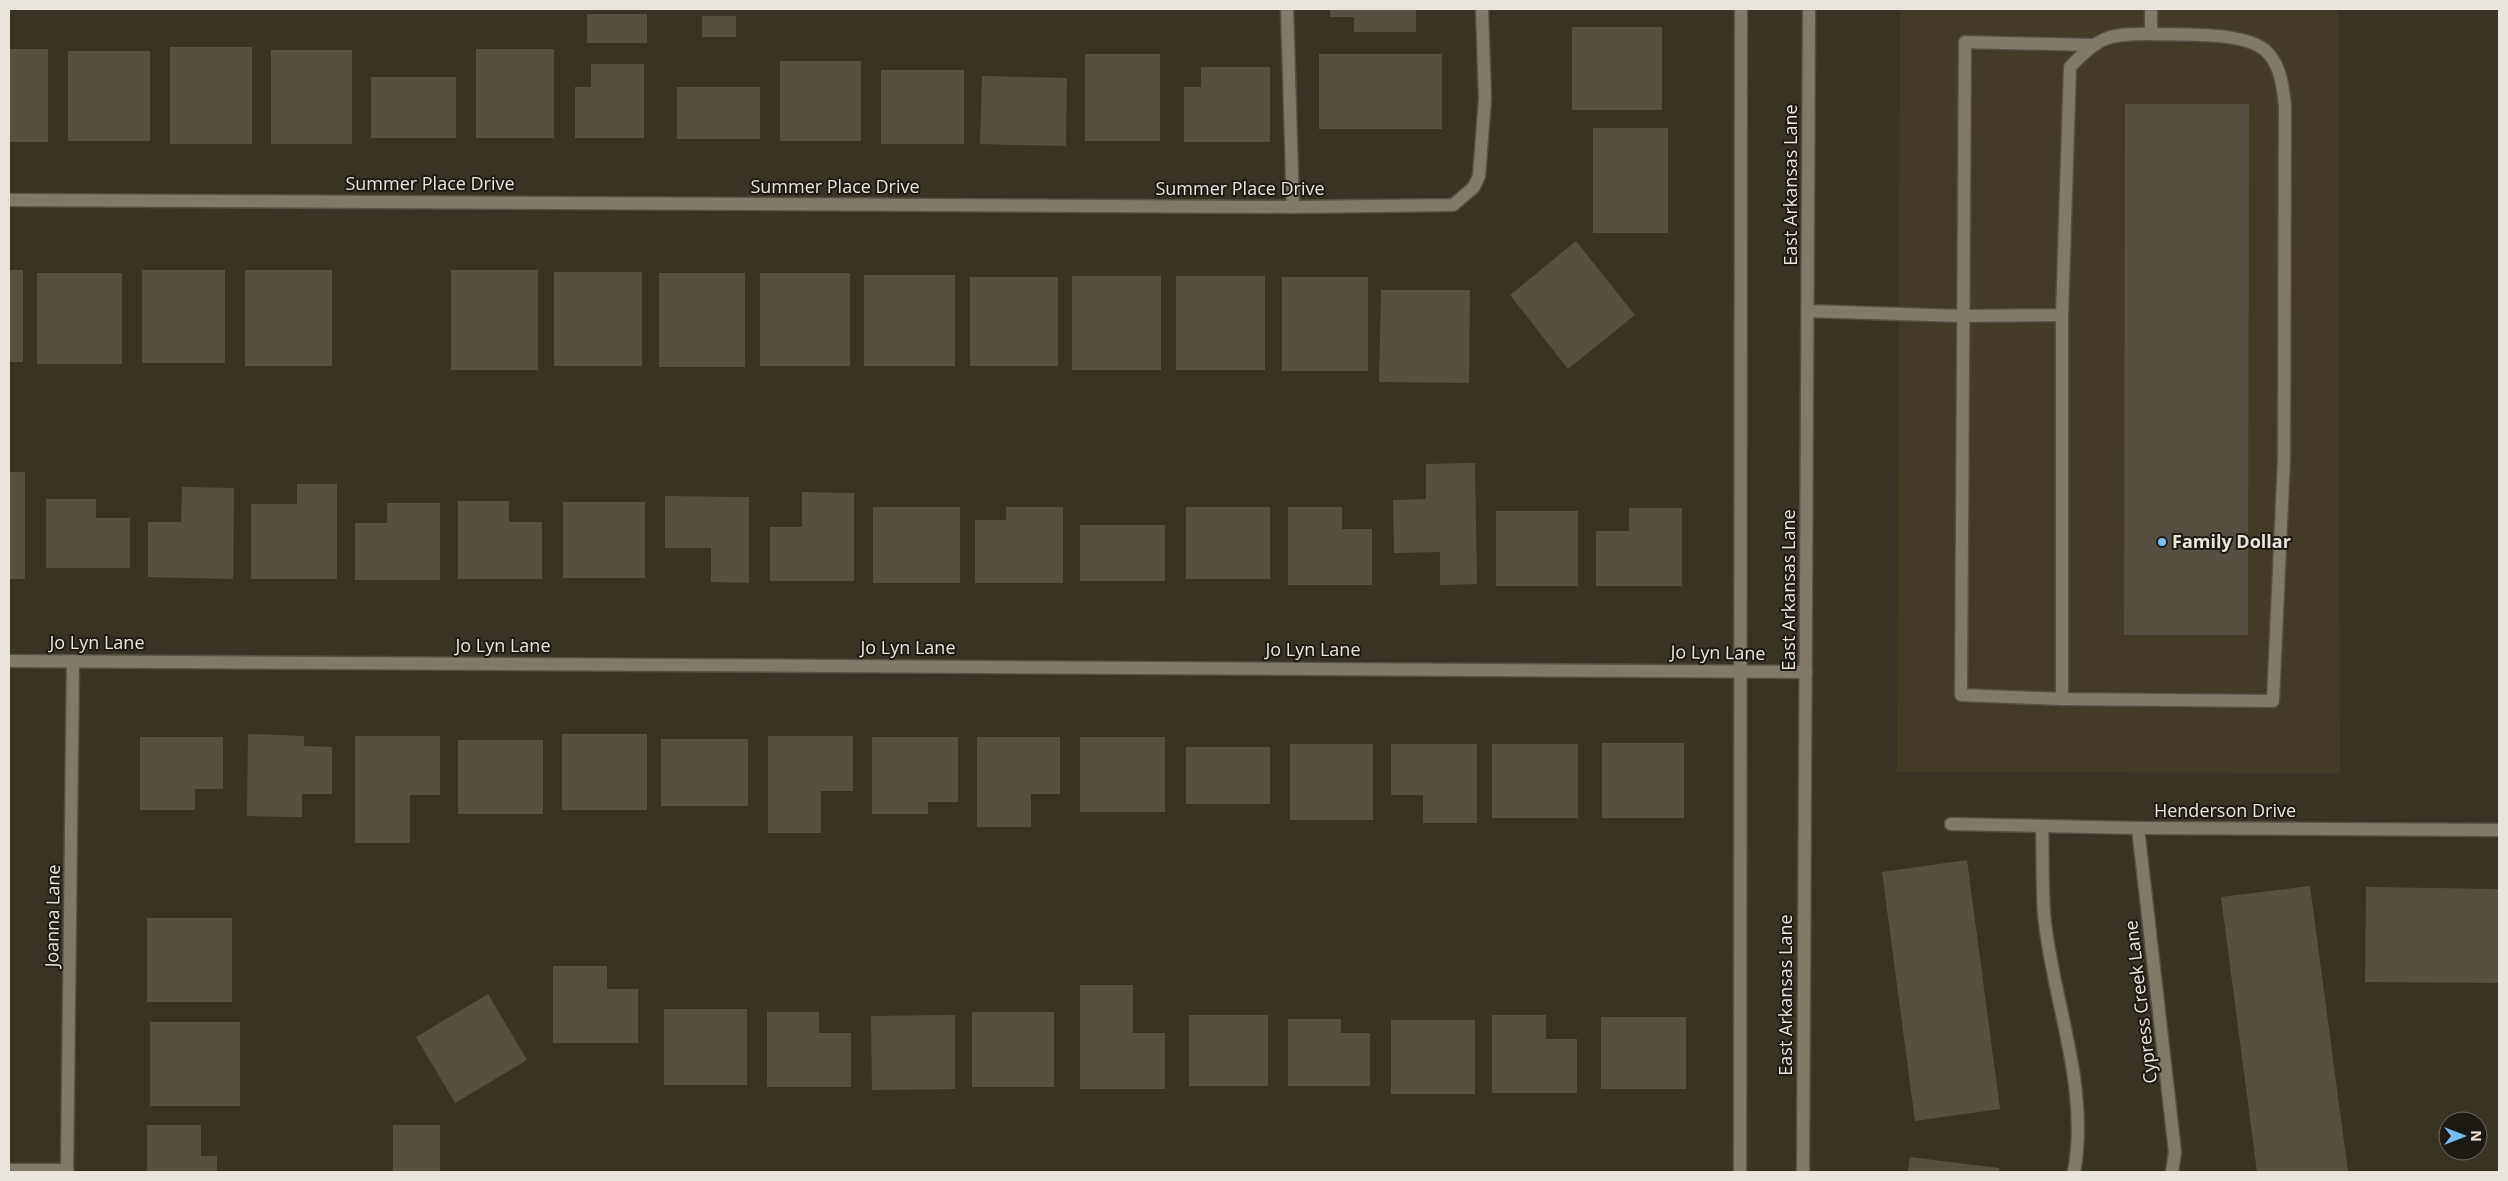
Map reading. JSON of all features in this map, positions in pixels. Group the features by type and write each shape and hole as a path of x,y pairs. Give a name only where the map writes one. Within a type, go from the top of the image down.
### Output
{"street":[{"path":"1286,9 1293,207"},
{"name":"Summer Place Drive","path":"9,200 1293,207 1453,205 1474,187 1478,176 1485,99 1482,9"},
{"path":"1740,1172 1741,9"},
{"name":"East Arkansas Lane","path":"1803,1172 1809,9"},
{"path":"2151,34 2152,9"},
{"path":"2122,33 2241,38 2267,52 2283,81 2285,106 2284,459 2273,700 2062,699 1961,695 1965,42 2091,45 2122,33"},
{"path":"2062,699 2062,315 2070,67 2091,45"},
{"path":"1808,311 1962,316 2062,315"},
{"name":"Jo Lyn Lane","path":"9,661 1740,670 1806,672"},
{"name":"Joanna Lane","path":"67,1171 73,661"},
{"name":"Henderson Drive","path":"1951,824 2138,828 2499,830"},
{"path":"2042,826 2044,914 2077,1093 2079,1146 2074,1172"},
{"name":"Cypress Creek Lane","path":"2138,828 2175,1152 2172,1172"},
{"path":"9,1170 67,1171"}],"shaded area":[{"path":"1900,9 2338,9 2340,773 1897,772"}],"building":[{"path":"1330,9 1416,9 1416,32 1354,32 1354,17 1330,17"},
{"path":"587,14 647,14 647,43 587,43"},
{"path":"702,16 736,16 736,37 702,37"},
{"path":"1572,27 1662,27 1662,110 1572,110"},
{"path":"170,47 252,47 252,144 170,144"},
{"path":"9,49 48,49 48,142 9,142"},
{"path":"476,49 554,49 554,138 476,138"},
{"path":"271,50 352,50 352,144 271,144"},
{"path":"68,51 150,51 150,141 68,141"},
{"path":"1085,54 1160,54 1160,141 1085,141"},
{"path":"1319,54 1442,54 1442,129 1319,129"},
{"path":"780,61 861,61 861,141 780,141"},
{"path":"591,64 644,64 644,138 575,138 575,87 591,87"},
{"path":"1201,67 1270,67 1270,142 1184,142 1184,87 1201,87"},
{"path":"881,70 964,70 964,144 881,144"},
{"path":"982,76 1067,78 1066,146 980,144"},
{"path":"371,77 456,77 456,138 371,138"},
{"path":"677,87 760,87 760,139 677,139"},
{"path":"2125,104 2249,104 2248,635 2124,635"},
{"path":"1593,128 1668,128 1668,233 1593,233"},
{"path":"1576,241 1635,315 1568,369 1510,295"},
{"path":"9,270 23,270 23,362 9,362"},
{"path":"142,270 225,270 225,363 142,363"},
{"path":"245,270 332,270 332,366 245,366"},
{"path":"451,270 538,270 538,370 451,370"},
{"path":"554,272 642,272 642,366 554,366"},
{"path":"37,273 122,273 122,364 37,364"},
{"path":"659,273 745,273 745,367 659,367"},
{"path":"760,273 850,273 850,366 760,366"},
{"path":"864,275 955,275 955,366 864,366"},
{"path":"1072,276 1161,276 1161,370 1072,370"},
{"path":"1176,276 1265,276 1265,370 1176,370"},
{"path":"970,277 1058,277 1058,366 970,366"},
{"path":"1282,277 1368,277 1368,371 1282,371"},
{"path":"1381,290 1470,290 1469,383 1379,382"},
{"path":"1475,463 1477,584 1440,585 1440,552 1394,553 1393,500 1426,499 1426,464"},
{"path":"9,472 25,472 25,579 9,579"},
{"path":"297,484 337,484 337,579 251,579 251,504 297,504"},
{"path":"182,487 234,488 233,579 148,577 148,522 181,522"},
{"path":"802,492 854,493 854,581 770,581 770,527 802,527"},
{"path":"665,496 749,497 749,583 711,582 711,548 665,548"},
{"path":"46,499 96,499 96,518 130,518 130,568 46,568"},
{"path":"458,501 509,501 509,522 542,522 542,579 458,579"},
{"path":"563,502 645,502 645,578 563,578"},
{"path":"387,503 440,503 440,580 355,580 355,523 387,523"},
{"path":"873,507 960,507 960,583 873,583"},
{"path":"1006,507 1063,507 1063,583 975,583 975,520 1006,520"},
{"path":"1186,507 1270,507 1270,579 1186,579"},
{"path":"1288,507 1342,507 1342,529 1372,529 1372,585 1288,585"},
{"path":"1629,508 1682,508 1682,586 1596,586 1596,531 1629,531"},
{"path":"1496,511 1578,511 1578,586 1496,586"},
{"path":"1080,525 1165,525 1165,581 1080,581"},
{"path":"248,734 304,736 304,746 332,747 332,794 302,794 302,817 247,816"},
{"path":"562,734 647,734 647,810 562,810"},
{"path":"355,736 440,736 440,795 410,795 410,843 355,843"},
{"path":"768,736 853,736 853,791 821,791 821,833 768,833"},
{"path":"140,737 223,737 223,789 195,789 195,810 140,810"},
{"path":"872,737 958,737 958,802 928,802 928,814 872,814"},
{"path":"977,737 1060,737 1060,794 1031,794 1031,827 977,827"},
{"path":"1080,737 1165,737 1165,812 1080,812"},
{"path":"661,739 748,739 748,806 661,806"},
{"path":"458,740 543,740 543,814 458,814"},
{"path":"1602,743 1684,743 1684,818 1602,818"},
{"path":"1290,744 1373,744 1373,820 1290,820"},
{"path":"1391,744 1477,744 1477,823 1423,823 1423,795 1391,795"},
{"path":"1492,744 1578,744 1578,818 1492,818"},
{"path":"1186,747 1270,747 1270,804 1186,804"},
{"path":"1967,860 2000,1109 1915,1121 1882,872"},
{"path":"2310,886 2348,1172 2257,1172 2221,897"},
{"path":"2366,887 2499,889 2499,983 2365,982"},
{"path":"147,918 232,918 232,1002 147,1002"},
{"path":"553,966 607,966 607,989 638,989 638,1043 553,1043"},
{"path":"1080,985 1133,985 1133,1033 1165,1033 1165,1089 1080,1089"},
{"path":"488,994 527,1060 455,1103 416,1037"},
{"path":"664,1009 747,1009 747,1085 664,1085"},
{"path":"767,1012 819,1012 819,1033 851,1033 851,1087 767,1087"},
{"path":"972,1012 1054,1012 1054,1087 972,1087"},
{"path":"955,1015 955,1089 872,1090 871,1016"},
{"path":"1189,1015 1268,1015 1268,1086 1189,1086"},
{"path":"1492,1015 1546,1015 1546,1039 1577,1039 1577,1093 1492,1093"},
{"path":"1601,1017 1686,1017 1686,1089 1601,1089"},
{"path":"1288,1019 1341,1019 1341,1033 1370,1033 1370,1086 1288,1086"},
{"path":"1391,1020 1475,1020 1475,1094 1391,1094"},
{"path":"150,1022 240,1022 240,1106 150,1106"},
{"path":"147,1125 201,1125 201,1156 217,1156 217,1172 147,1172"},
{"path":"393,1125 440,1125 440,1172 393,1172"},
{"path":"1910,1157 1999,1168 1999,1172 1908,1172"}],"place":[{"name":"Family Dollar","path":"2162,542"}]}
